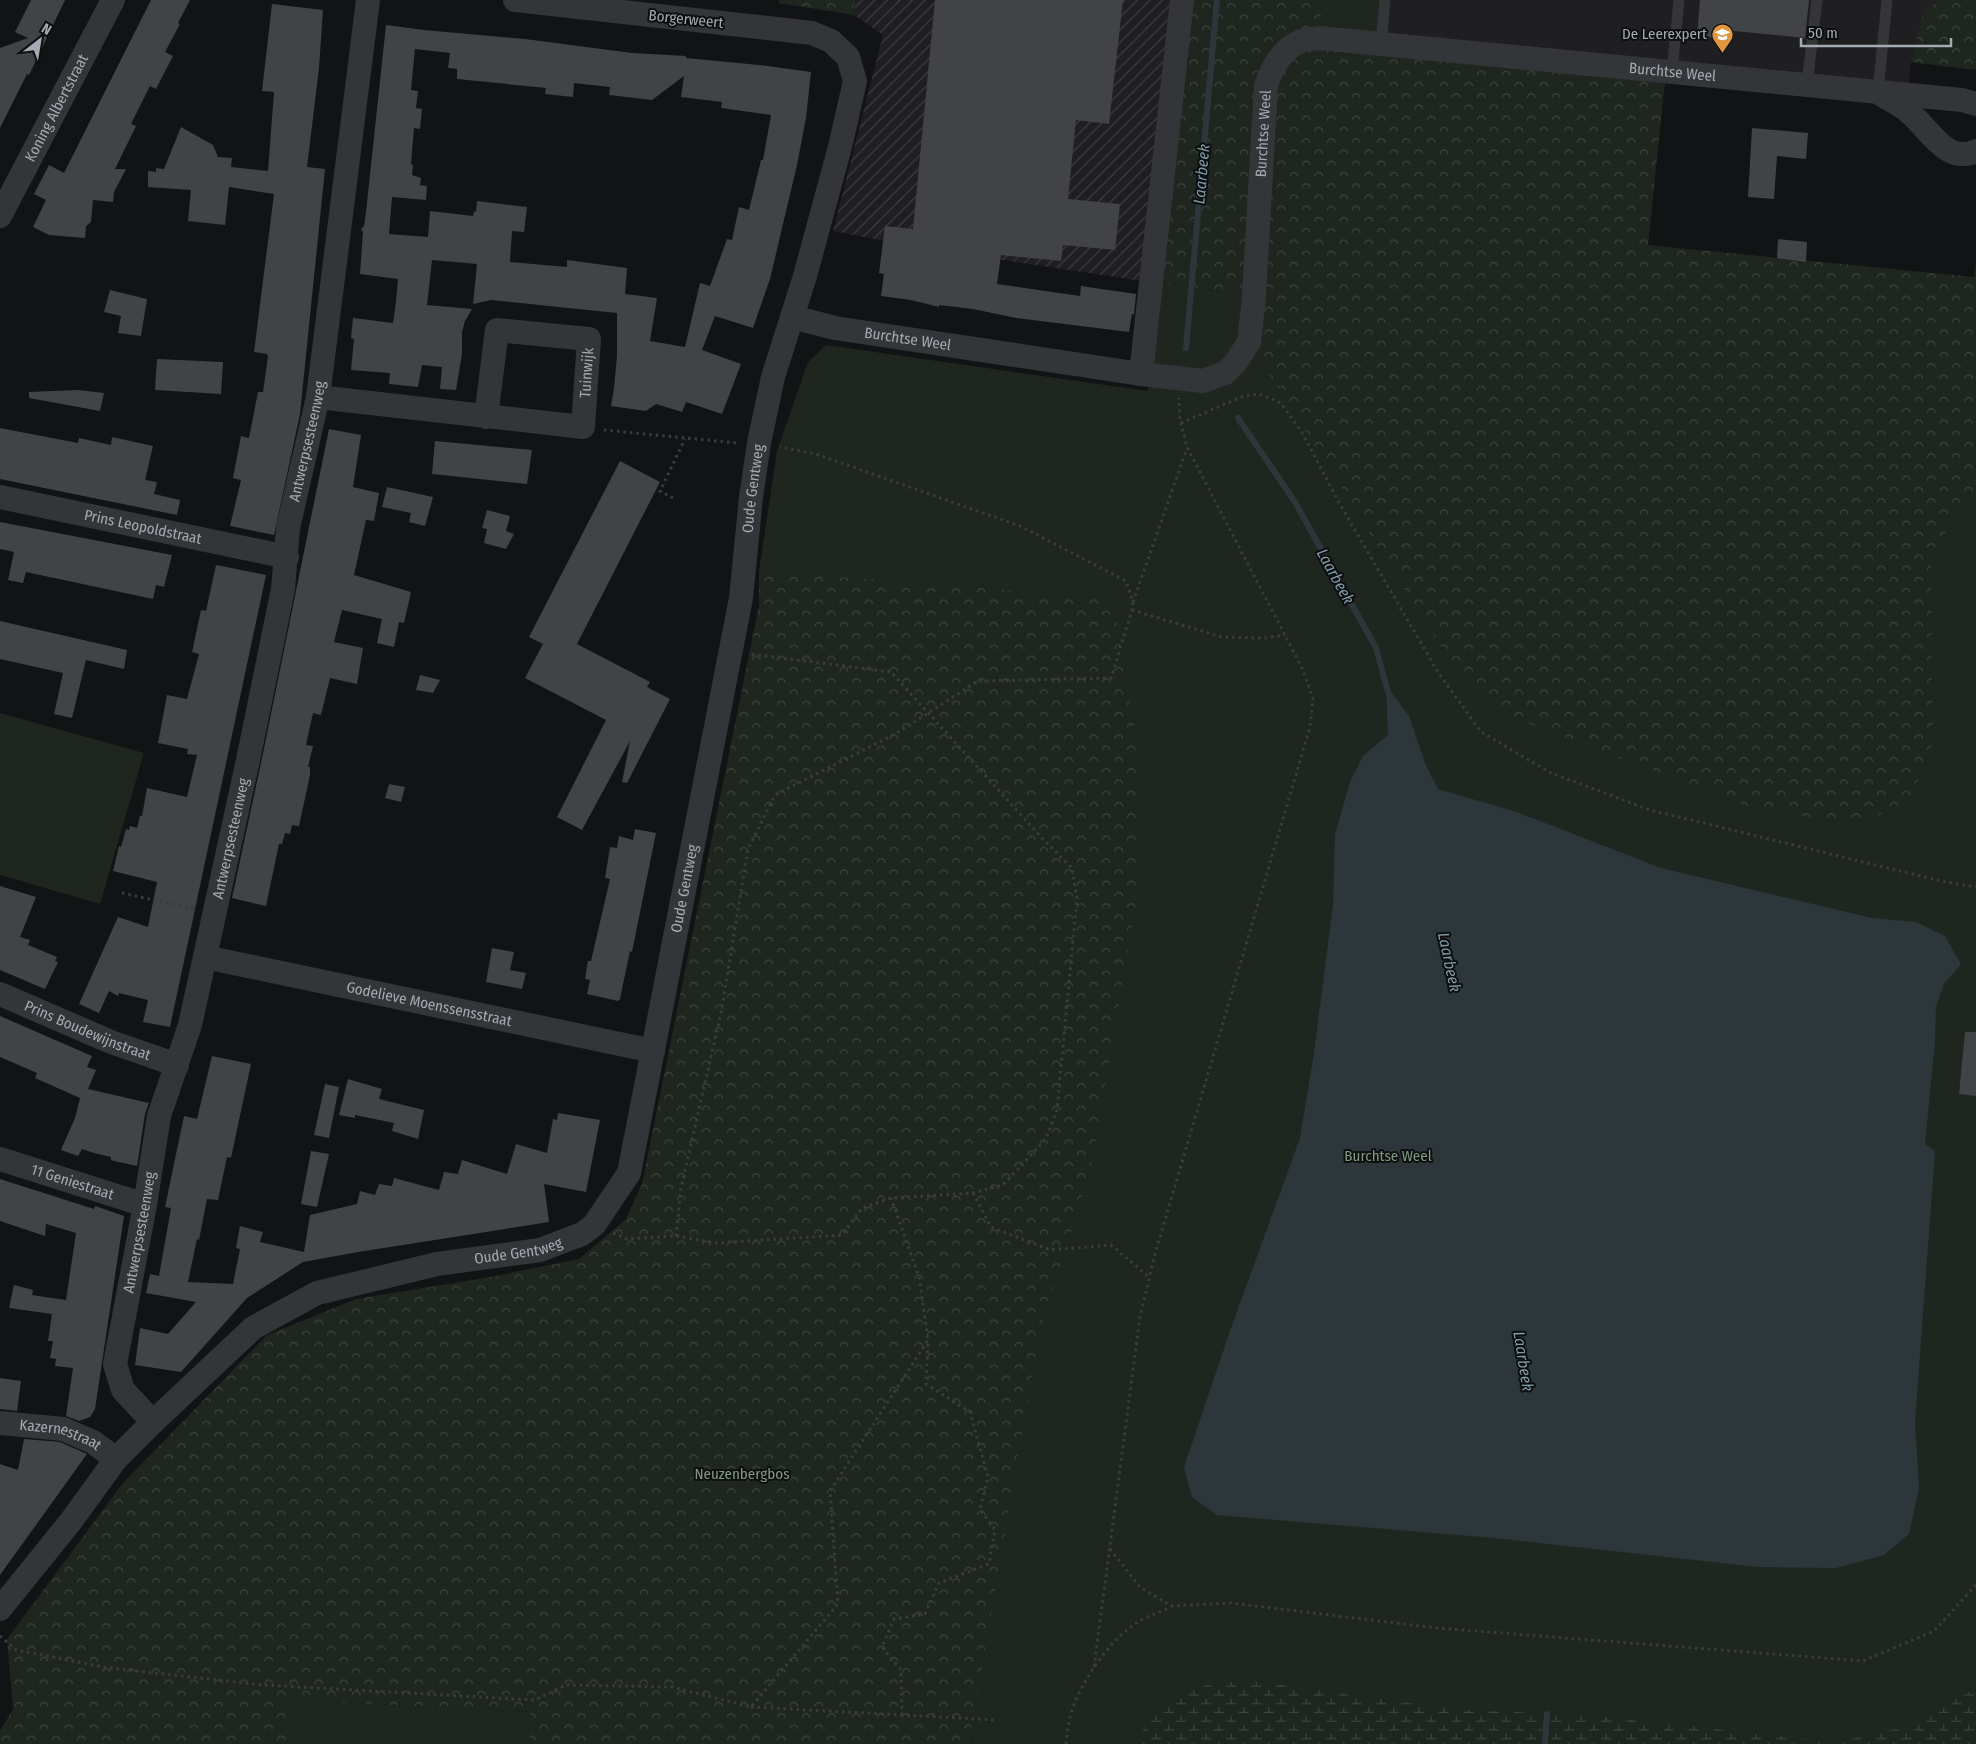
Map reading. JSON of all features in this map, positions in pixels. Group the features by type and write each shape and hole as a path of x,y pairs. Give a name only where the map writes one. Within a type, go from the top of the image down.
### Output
{"street":[{"name":"Koning Albertstraat","path":"0,216 113,0"},
{"name":"Antwerpsesteenweg","path":"152,1422 123,1390 115,1364 145,1204 159,1116 190,1025 279,608 288,528 318,397 368,0"},
{"name":"Borgerweert","path":"515,0 812,33 831,40 848,58"},
{"path":"1141,374 1182,0"},
{"name":"Burchtse Weel","path":"792,317 835,328 1141,374 1203,381 1225,373 1236,362 1249,342 1254,296 1266,85 1271,71 1282,56 1300,41 1319,38 1962,100 1976,104"},
{"name":"Oude Gentweg","path":"152,1422 253,1328 317,1293 437,1264 540,1250 582,1234 594,1225 629,1173 741,598 751,497 759,443 773,377 840,148 855,81 848,58"},
{"name":"Burchtse Weel","path":"1878,92 1911,113 1938,143 1956,154 1971,154 1976,151"},
{"name":"Tuinwijk","path":"486,417 497,330 589,339 583,428"},
{"path":"318,397 583,428"},
{"name":"Prins Leopoldstraat","path":"0,497 286,557"},
{"name":"Godelieve Moenssensstraat","path":"205,957 653,1051"},
{"name":"Prins Boudewijnstraat","path":"0,994 111,1042 177,1065"},
{"name":"11 Geniestraat","path":"0,1159 145,1204"},
{"path":"0,1609 72,1520 116,1459 152,1422"},
{"name":"Kazernestraat","path":"0,1423 63,1429 93,1442 116,1459"}],"lane":[{"path":"1381,44 1385,0"},
{"path":"1672,72 1678,0"},
{"path":"1807,86 1817,0"},
{"path":"1878,92 1887,0"}],"path":[{"path":"1094,1667 1140,1317 1310,726 1313,698 1302,668 1187,448 1181,423 1178,378"},
{"path":"1181,423 1244,396 1259,394 1281,403 1303,434 1338,501 1438,672 1481,732 1551,773 1650,810 1931,878 1976,887"},
{"path":"583,428 729,443 759,443 816,454 1020,526 1126,581 1133,602"},
{"path":"673,498 660,491 685,439"},
{"path":"676,1236 681,1188 721,1013 748,849 775,795 897,733 978,681 1111,678 1133,602 1187,448"},
{"path":"1132,610 1222,637 1265,638 1285,635"},
{"path":"594,1225 627,1239 676,1236 716,1243 842,1235 862,1208 891,1198 973,1193 1004,1185 1046,1139 1057,1110 1077,898 1072,868 1042,838 891,672 731,651"},
{"path":"122,893 215,913"},
{"path":"973,1193 991,1228 1050,1250 1111,1245 1150,1277"},
{"path":"891,1198 919,1277 928,1340 926,1384 970,1412 988,1477 980,1509 995,1530 988,1564 939,1583 925,1614 894,1619 882,1647 901,1670 902,1715"},
{"path":"751,1707 838,1604 830,1491 928,1340"},
{"path":"1110,1549 1140,1587 1171,1606"},
{"path":"1066,1744 1070,1716 1079,1694 1094,1667 1133,1625 1171,1606 1231,1603 1437,1628 1863,1661 1934,1631 1974,1586 1976,1580"},
{"path":"0,1636 16,1650 109,1668 262,1685 535,1700 566,1685 672,1687 751,1707 997,1720"}],"shaded area":[{"path":"855,0 1191,0 1162,284 911,246 833,231 883,35 854,15"},
{"name":"De Leerexpert","path":"1322,0 1976,0 1971,69 1911,62 1908,95 1381,45"}],"green space":[{"path":"779,0 855,0 854,15 779,3"},
{"path":"1191,0 1322,0 1319,38 1666,72 1648,245 1974,277 1976,263 1976,489 1931,554 1933,745 1910,799 1858,826 1753,808 1503,714 1459,675 1249,342 1254,296 1162,284"},
{"path":"1322,0 1385,0 1381,45 1319,38"},
{"path":"1940,0 1976,0 1976,70 1911,62 1924,10"},
{"name":"Burchtse Weel","path":"1162,284 1976,401 1976,1744 971,1744 972,1735 759,605 759,571 777,451 808,362 826,345 1148,391"},
{"name":"Neuzenbergbos","path":"759,571 1113,598 1139,757 1139,890 1089,1177 1040,1330 972,1726 971,1744 529,1744 531,1712 289,1700 290,1744 0,1744 0,1731 13,1709 7,1639 123,1483 267,1335 356,1299 490,1277 579,1259 626,1219 642,1184 759,605"},
{"path":"0,713 144,753 100,904 0,875"},
{"path":"1254,1681 1456,1709 1598,1716 1814,1740 1847,1740 1899,1728 1976,1689 1976,1744 1137,1744 1152,1710 1179,1695 1212,1683"},
{"path":"289,1700 532,1712 529,1744 290,1744"}],"water":[{"path":"1386,685 1409,716 1425,763 1438,789 1517,812 1661,868 1872,918 1916,922 1945,936 1961,964 1944,984 1936,1006 1935,1041 1925,1144 1935,1151 1915,1422 1919,1489 1909,1534 1884,1555 1836,1568 1758,1567 1495,1538 1217,1515 1192,1497 1184,1467 1231,1328 1300,1138 1314,1053 1333,905 1335,835 1350,782 1363,756 1388,735"}],"building":[{"path":"31,0 65,0 29,75 27,74 0,128 0,48 28,38 15,32"},
{"path":"151,0 190,0 165,52 173,56 156,89 150,86 131,124 136,126 115,169 126,169 114,192 113,202 93,200 91,222 86,226 85,238 49,235 33,227 46,200 34,194 49,165 64,173"},
{"path":"935,0 1123,0 1109,124 1076,120 1068,199 1120,204 1115,250 1063,245 1061,261 1001,255 997,284 1080,296 1081,286 1136,294 1134,314 1132,314 1129,332 1016,318 973,309 939,305 939,307 911,300 881,296 884,274 879,273 885,226 913,229"},
{"path":"1700,0 1809,0 1805,38 1734,31 1733,40 1697,36"},
{"path":"272,4 323,10 319,68 307,167 325,169 300,414 274,535 230,526 241,480 233,478 241,436 249,438 258,392 263,392 268,356 267,354 254,352 274,194 229,187 225,225 188,221 191,190 148,187 148,171 156,172 156,168 164,169 181,127 213,145 218,157 232,158 231,167 268,171 274,92 262,91"},
{"path":"386,25 525,39 632,53 686,56 686,58 811,72 806,118 797,165 770,279 753,328 715,316 702,350 741,364 722,414 686,402 682,412 656,404 646,411 611,406 617,356 617,313 491,300 473,304 477,264 432,260 427,305 472,309 465,321 462,332 462,354 456,390 440,389 442,367 422,365 418,387 389,384 390,373 351,370 354,339 351,338 353,318 393,323 396,302 398,279 360,274 363,232 361,229 364,226","holes":["415,49 450,53 448,68 457,69 457,79 546,88 545,94 573,97 574,83 610,87 609,95 652,100 684,76 681,97 722,102 721,108 771,115 763,160 761,160 749,210 739,207 732,240 727,239 710,286 700,283 685,347 650,341 657,298 625,294 627,268 567,260 567,267 510,262 512,231 524,232 527,207 477,201 476,212 474,211 473,216 430,211 428,237 389,234 392,197 426,200 427,186 420,185 421,178 412,175 413,165 411,164 414,128 420,129 422,109 416,108 418,91 411,90"]},
{"path":"1752,128 1808,133 1806,159 1777,156 1774,199 1748,197"},
{"path":"1778,239 1807,242 1806,262 1777,258"},
{"path":"110,290 147,299 141,336 118,333 121,316 104,312"},
{"path":"157,359 223,362 221,394 155,390"},
{"path":"78,390 104,393 100,411 29,398 29,392"},
{"path":"0,428 78,443 79,438 111,445 112,437 153,446 145,480 157,482 154,494 180,500 177,515 0,479"},
{"path":"329,429 361,435 353,487 379,493 374,521 366,520 354,575 411,592 404,623 399,622 394,647 377,643 382,619 342,610 334,642 363,648 357,684 330,678 321,715 313,713 306,745 313,746 308,767 310,767 310,775 299,826 292,825 290,834 285,833 282,844 279,844 266,906 232,898"},
{"path":"435,441 532,450 527,484 432,474"},
{"path":"620,461 660,482 577,644 650,682 647,687 670,699 627,783 622,782 630,741 582,830 557,817 606,720 525,678 543,644 529,637"},
{"path":"387,487 433,497 425,526 409,522 411,513 382,507"},
{"path":"487,510 510,516 506,531 514,534 506,549 484,543 487,529 482,528"},
{"path":"0,522 172,555 164,587 156,585 153,599 26,572 23,583 8,580 14,552 0,549"},
{"path":"216,565 266,575 170,1027 143,1022 148,1000 119,993 118,996 109,991 99,1013 79,1004 118,917 148,927 157,882 113,871 119,846 121,847 126,829 129,830 130,826 137,828 140,816 142,816 147,788 187,797 197,755 187,754 188,749 158,743 167,695 187,699 199,654 192,652 201,610 206,611"},
{"path":"0,621 127,650 124,669 86,660 72,718 54,714 63,673 0,659"},
{"path":"420,675 440,680 433,693 416,690"},
{"path":"389,784 405,787 401,802 385,798"},
{"path":"635,829 656,833 632,952 630,951 618,1001 587,994 590,980 585,979 610,879 605,878 610,847 617,848 619,836 633,840"},
{"path":"0,886 36,897 20,937 30,940 28,945 57,957 55,961 58,962 45,989 0,970"},
{"path":"492,948 514,952 510,970 526,973 522,989 486,982"},
{"path":"0,1016 92,1056 87,1067 96,1070 88,1089 149,1103 145,1114 137,1166 114,1161 111,1160 111,1157 82,1149 78,1156 61,1150 75,1118 80,1098 35,1078 37,1073 0,1057"},
{"path":"1965,1032 1976,1032 1976,1096 1959,1094"},
{"path":"212,1056 251,1064 231,1158 227,1157 218,1200 207,1199 188,1282 233,1284 240,1249 236,1248 240,1226 263,1232 260,1242 304,1252 310,1215 357,1204 360,1191 375,1195 379,1184 392,1186 394,1178 439,1190 444,1172 458,1174 462,1160 507,1174 516,1144 547,1153 553,1119 557,1120 558,1113 600,1120 586,1192 544,1184 549,1222 303,1262 247,1298 181,1372 135,1365 140,1328 168,1334 196,1302 146,1293 150,1274 159,1276 171,1208 165,1207 184,1116 197,1119"},
{"path":"348,1079 382,1089 379,1099 424,1110 418,1139 392,1131 394,1123 355,1115 355,1118 339,1115"},
{"path":"325,1084 339,1087 329,1138 314,1135"},
{"path":"311,1151 329,1154 317,1207 301,1204"},
{"path":"0,1179 94,1209 95,1206 124,1216 95,1409 90,1417 79,1421 66,1416 73,1368 55,1366 56,1359 50,1358 53,1341 48,1341 52,1314 9,1308 14,1285 33,1290 32,1295 66,1300 76,1233 46,1224 45,1236 0,1221"},
{"path":"0,1378 21,1381 17,1411 0,1409"},
{"path":"24,1439 60,1442 87,1454 0,1575 0,1464 18,1470"}],"waterway":[{"name":"Laarbeek","path":"1186,348 1217,0"},
{"name":"Laarbeek","path":"1238,418 1295,502 1376,648 1388,692"},
{"name":"Laarbeek","path":"1545,1744 1547,1714"}],"place":[{"name":"De Leerexpert","path":"1723,53"}]}
